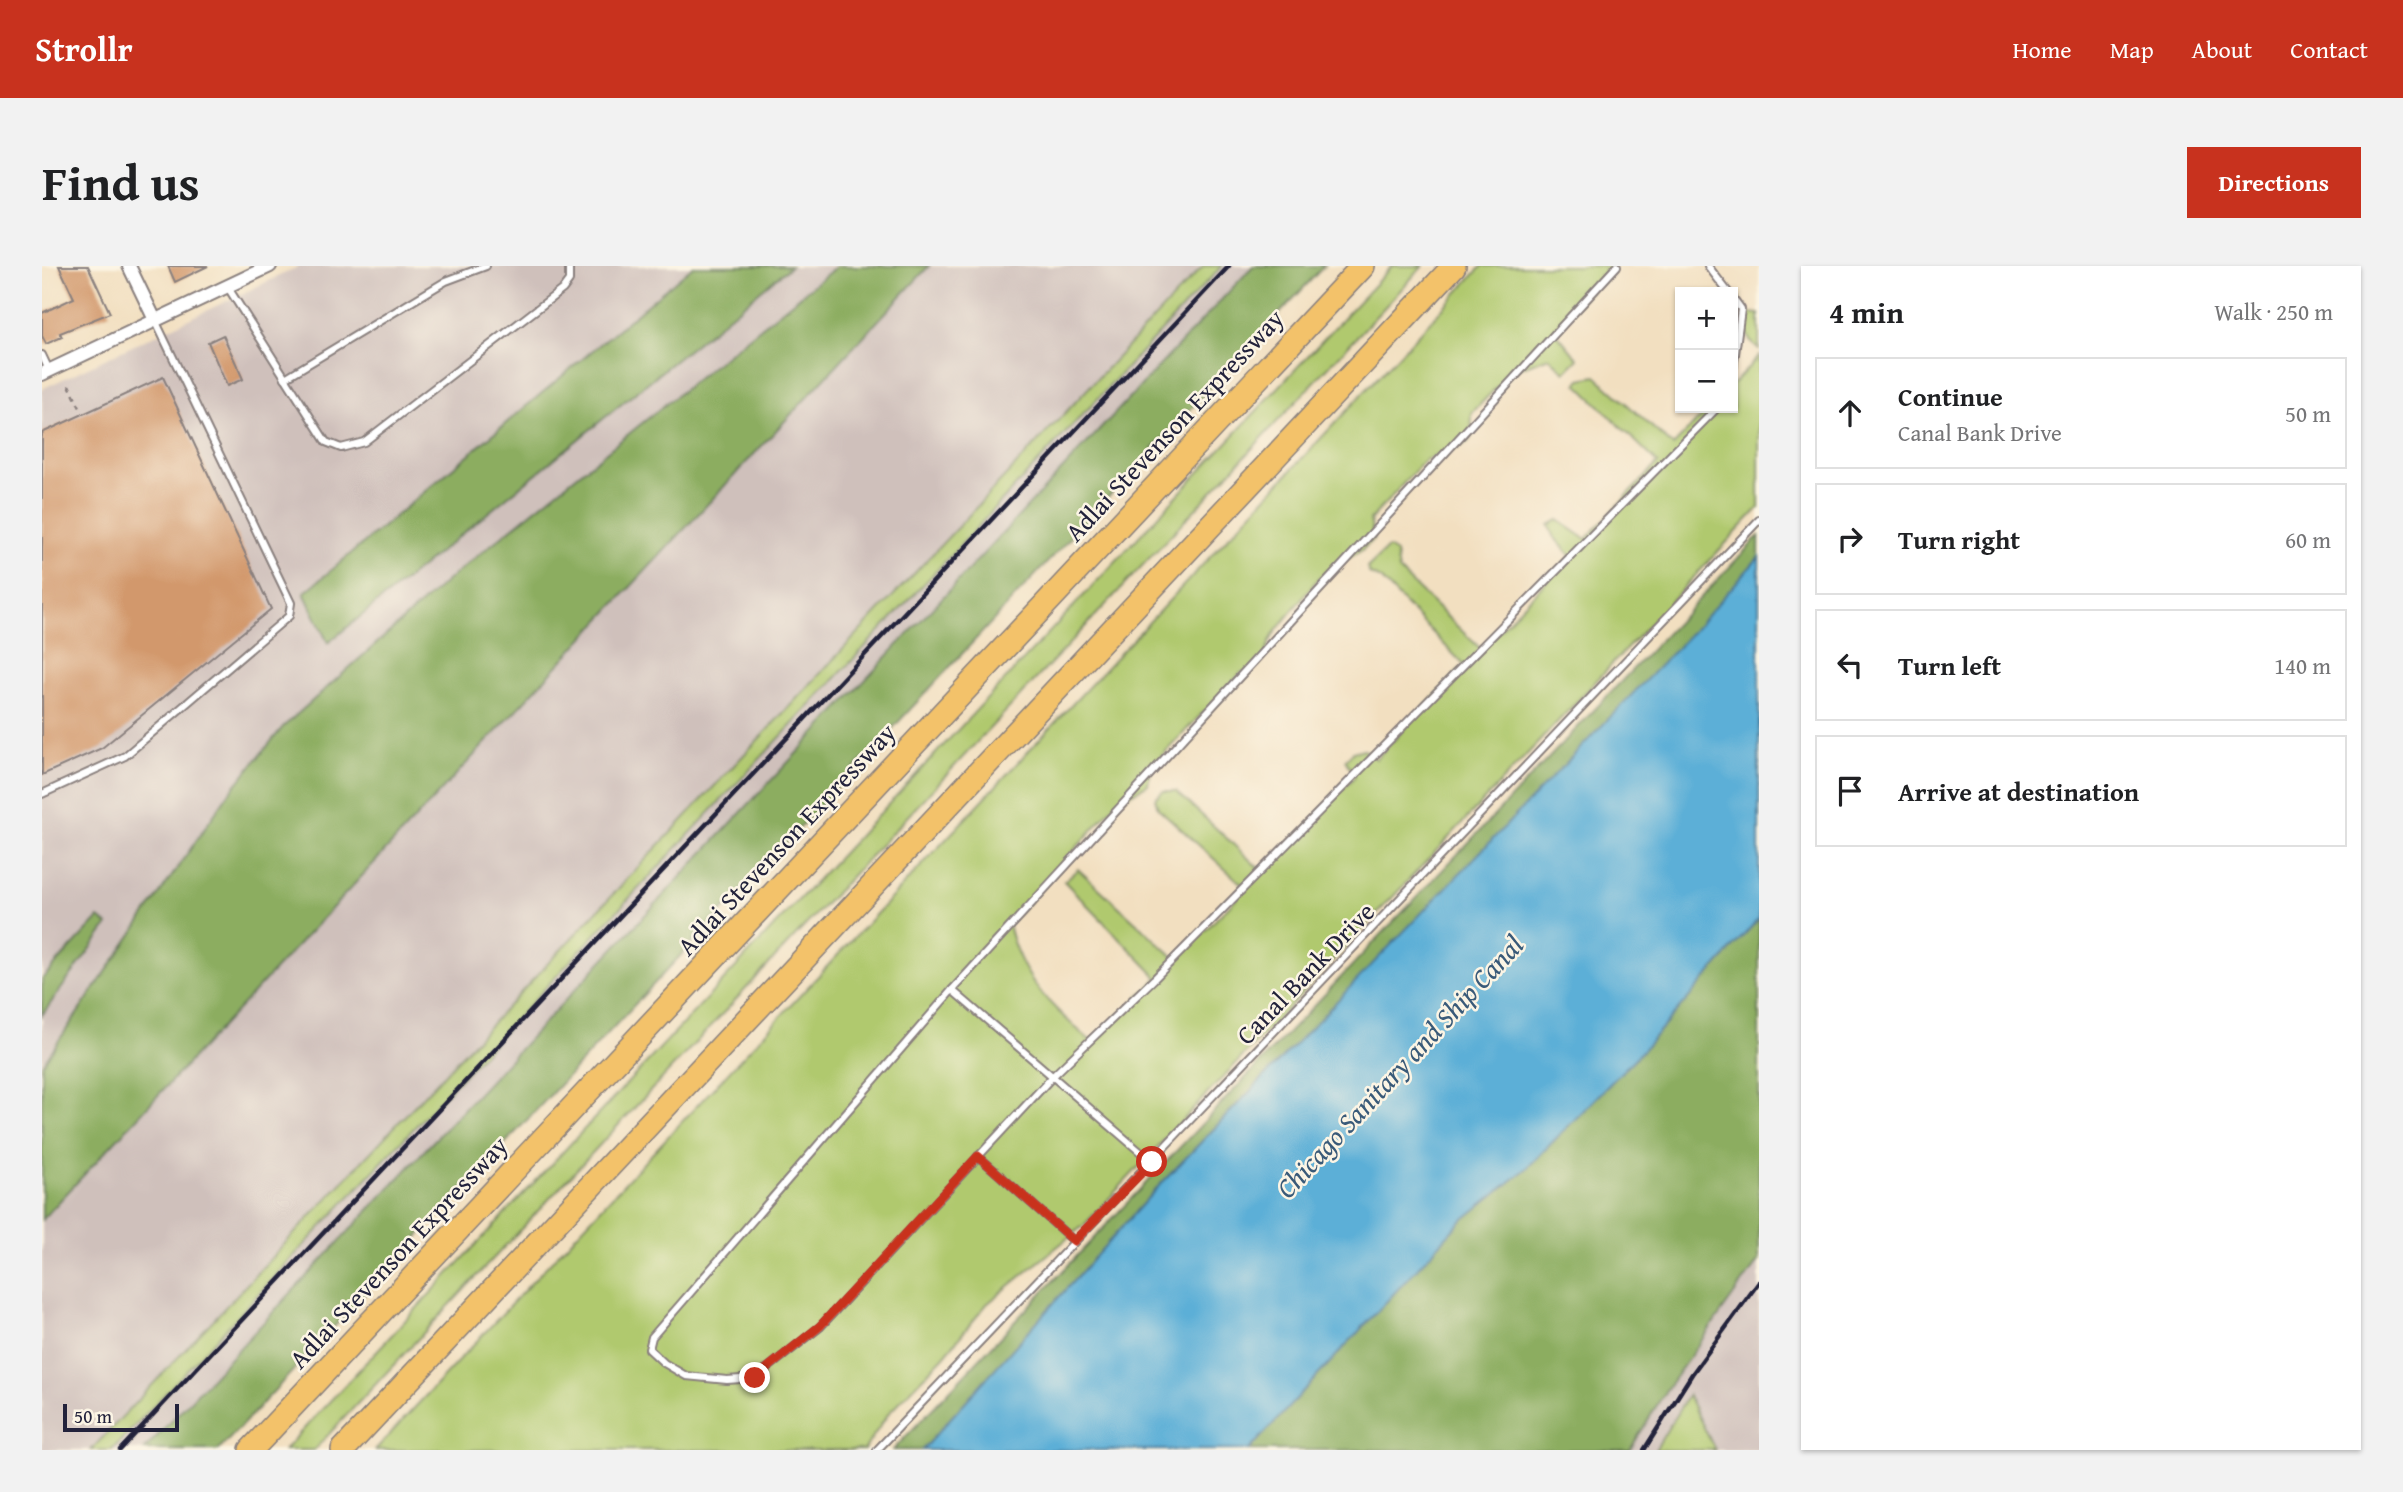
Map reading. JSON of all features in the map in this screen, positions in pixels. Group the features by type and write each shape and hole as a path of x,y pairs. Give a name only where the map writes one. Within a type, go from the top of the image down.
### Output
{"highway":[{"name":"Adlai Stevenson Expressway","path":"251,1450 1363,266"},
{"path":"343,1450 1454,266"}],"street":[{"path":"129,266 155,320"},
{"path":"46,372 264,267"}],"lane":[{"path":"285,378 446,281 486,266"},
{"path":"227,286 326,442 341,447 364,442 563,289 569,281 569,266"},
{"path":"1617,266 952,990 652,1337 649,1349 664,1363 686,1376 727,1380 755,1378 820,1326 1054,1075 1164,969 1712,413"},
{"path":"1708,266 1724,287"},
{"path":"1738,305 1741,309 1738,332"},
{"path":"42,794 125,756 289,616 290,603 155,320"},
{"path":"42,355 46,372"},
{"name":"Canal Bank Drive","path":"877,1450 1759,520"},
{"path":"952,990 1152,1162"},
{"path":"978,1156 1074,1241"}],"path":[{"path":"69,385 81,410"}],"shaded area":[{"path":"300,266 693,266 304,592 328,643 791,266 1203,266 91,1450 42,1450 42,389"},
{"path":"1222,266 1253,266 144,1450 112,1450"},
{"path":"1759,1260 1759,1450 1715,1450 1688,1396 1655,1450 1630,1450 1666,1390"}],"green space":[{"path":"693,266 791,266 328,643 304,593"},
{"path":"837,266 929,266 42,1220 42,1065 229,793 283,727 450,578"},
{"path":"1203,266 1222,266 112,1450 91,1450"},
{"path":"1253,266 1324,266 219,1450 144,1450"},
{"path":"1392,266 1423,266 314,1450 284,1450"},
{"path":"1482,266 1613,266 1554,330 1578,359 1565,372 1549,357 1512,371 1472,413 1471,438 1466,444 1425,460 1370,520 1374,538 1368,545 1320,578 1273,635 1263,660 1241,673 1151,767 1148,784 1117,802 1008,925 1021,961 1040,991 1092,1042 1158,978 1064,881 1078,869 1177,960 1246,888 1158,808 1155,798 1163,791 1176,791 1263,872 1355,776 1345,760 1353,752 1363,749 1376,759 1464,665 1381,579 1370,574 1367,568 1388,548 1396,553 1399,571 1481,649 1571,556 1553,536 1549,525 1558,520 1586,539 1658,463 1577,384 1581,379 1596,376 1673,446 1705,413 1738,413 1738,379 1759,356 1759,508 1084,1225 987,1304 944,1356 889,1413 864,1450 375,1450"},
{"path":"1750,313 1759,314 1759,349 1750,341 1741,320"},
{"path":"1759,536 1759,557 1695,630 1156,1189 922,1450 893,1450"},
{"path":"99,918 108,925 42,1015 42,979"},
{"path":"1759,918 1759,1260 1666,1390 1630,1450 1249,1450 1460,1222 1527,1168 1641,1052"},
{"path":"1688,1395 1715,1450 1655,1450"}],"water":[{"name":"Chicago Sanitary and Ship Canal","path":"1759,557 1759,918 1641,1052 1527,1168 1460,1222 1249,1450 922,1450 1156,1189 1694,630"}],"building":[{"path":"59,266 88,266 110,313 60,333 62,337 46,344 42,336 42,313 74,298"},
{"path":"168,266 208,266 175,282"},
{"path":"223,335 243,379 227,386 208,342"},
{"path":"163,377 271,609 102,748 42,775 42,433"}],"railway":[{"path":"120,1450 1229,266"},
{"path":"1644,1450 1692,1374 1759,1282"}],"route":[{"path":"755,1378 820,1326 978,1156 1074,1241 1152,1162"}]}
